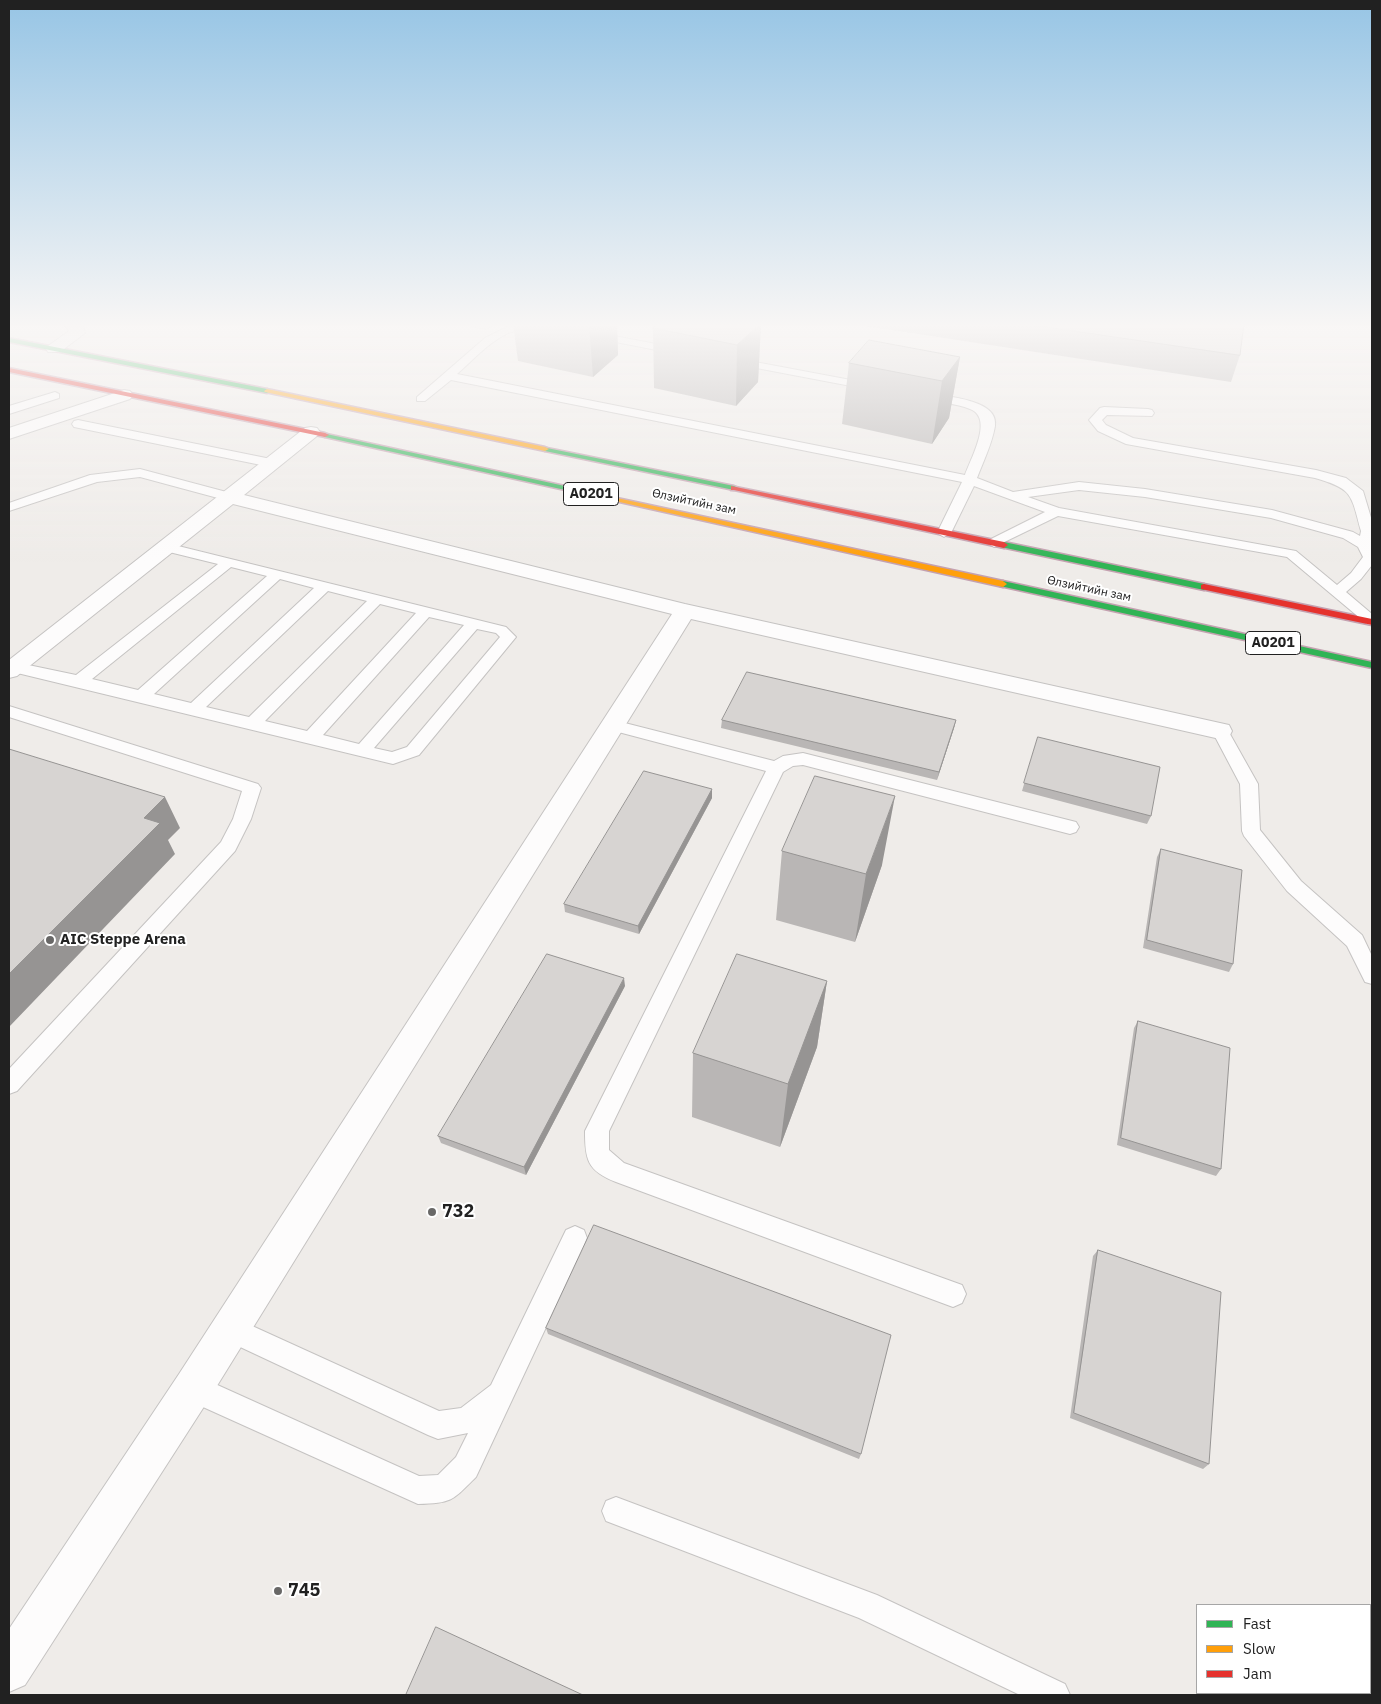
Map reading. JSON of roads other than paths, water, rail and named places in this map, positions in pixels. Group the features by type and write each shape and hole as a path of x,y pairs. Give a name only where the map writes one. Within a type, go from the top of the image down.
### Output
{"highway":[{"name":"Өлзийтийн зам","path":"167,404 311,432 1372,665"},
{"name":"Өлзийтийн зам","path":"328,404 1372,621"}],"street":[{"path":"9,415 45,404"},
{"path":"9,434 99,404"},
{"path":"12,669 311,432"},
{"path":"229,497 685,611 1220,731"},
{"path":"9,1670 193,1388 685,611"}],"lane":[{"path":"9,410 30,404"},
{"path":"587,404 970,480 1056,512 1291,554 1372,621"},
{"path":"944,533 970,480 989,426 986,414 975,406 962,404"},
{"path":"1148,412 1104,410 1095,420 1102,428 1130,441 1316,474 1341,482 1358,494 1368,531 1368,553 1363,570 1349,584 1337,591"},
{"path":"78,424 271,463"},
{"path":"9,507 95,478 140,473 229,497"},
{"path":"1014,495 1079,486 1145,493 1272,514 1348,535 1368,553"},
{"path":"994,543 1056,512"},
{"path":"12,669 80,681 393,758 413,751 508,637 500,630 474,623 166,547"},
{"path":"80,681 229,562"},
{"path":"142,696 278,574"},
{"path":"194,708 324,586"},
{"path":"254,724 377,599"},
{"path":"311,738 426,611"},
{"path":"362,751 474,623"},
{"path":"9,712 252,788 242,819 228,846 9,1084"},
{"path":"613,725 776,768"},
{"path":"1220,731 1249,784 1251,831 1294,886 1355,942 1372,976"},
{"path":"953,1294 616,1171 597,1155 597,1131 776,768 788,760 803,759 1070,827"},
{"path":"193,1388 418,1490 444,1489 466,1467 575,1238"},
{"path":"230,1329 438,1425 458,1424 479,1412 501,1392"},
{"path":"616,1511 866,1606 1054,1695"}],"place":[{"name":"AIC Steppe Arena","path":"50,940"},
{"name":"732","path":"432,1212"},
{"name":"745","path":"278,1591"}]}
